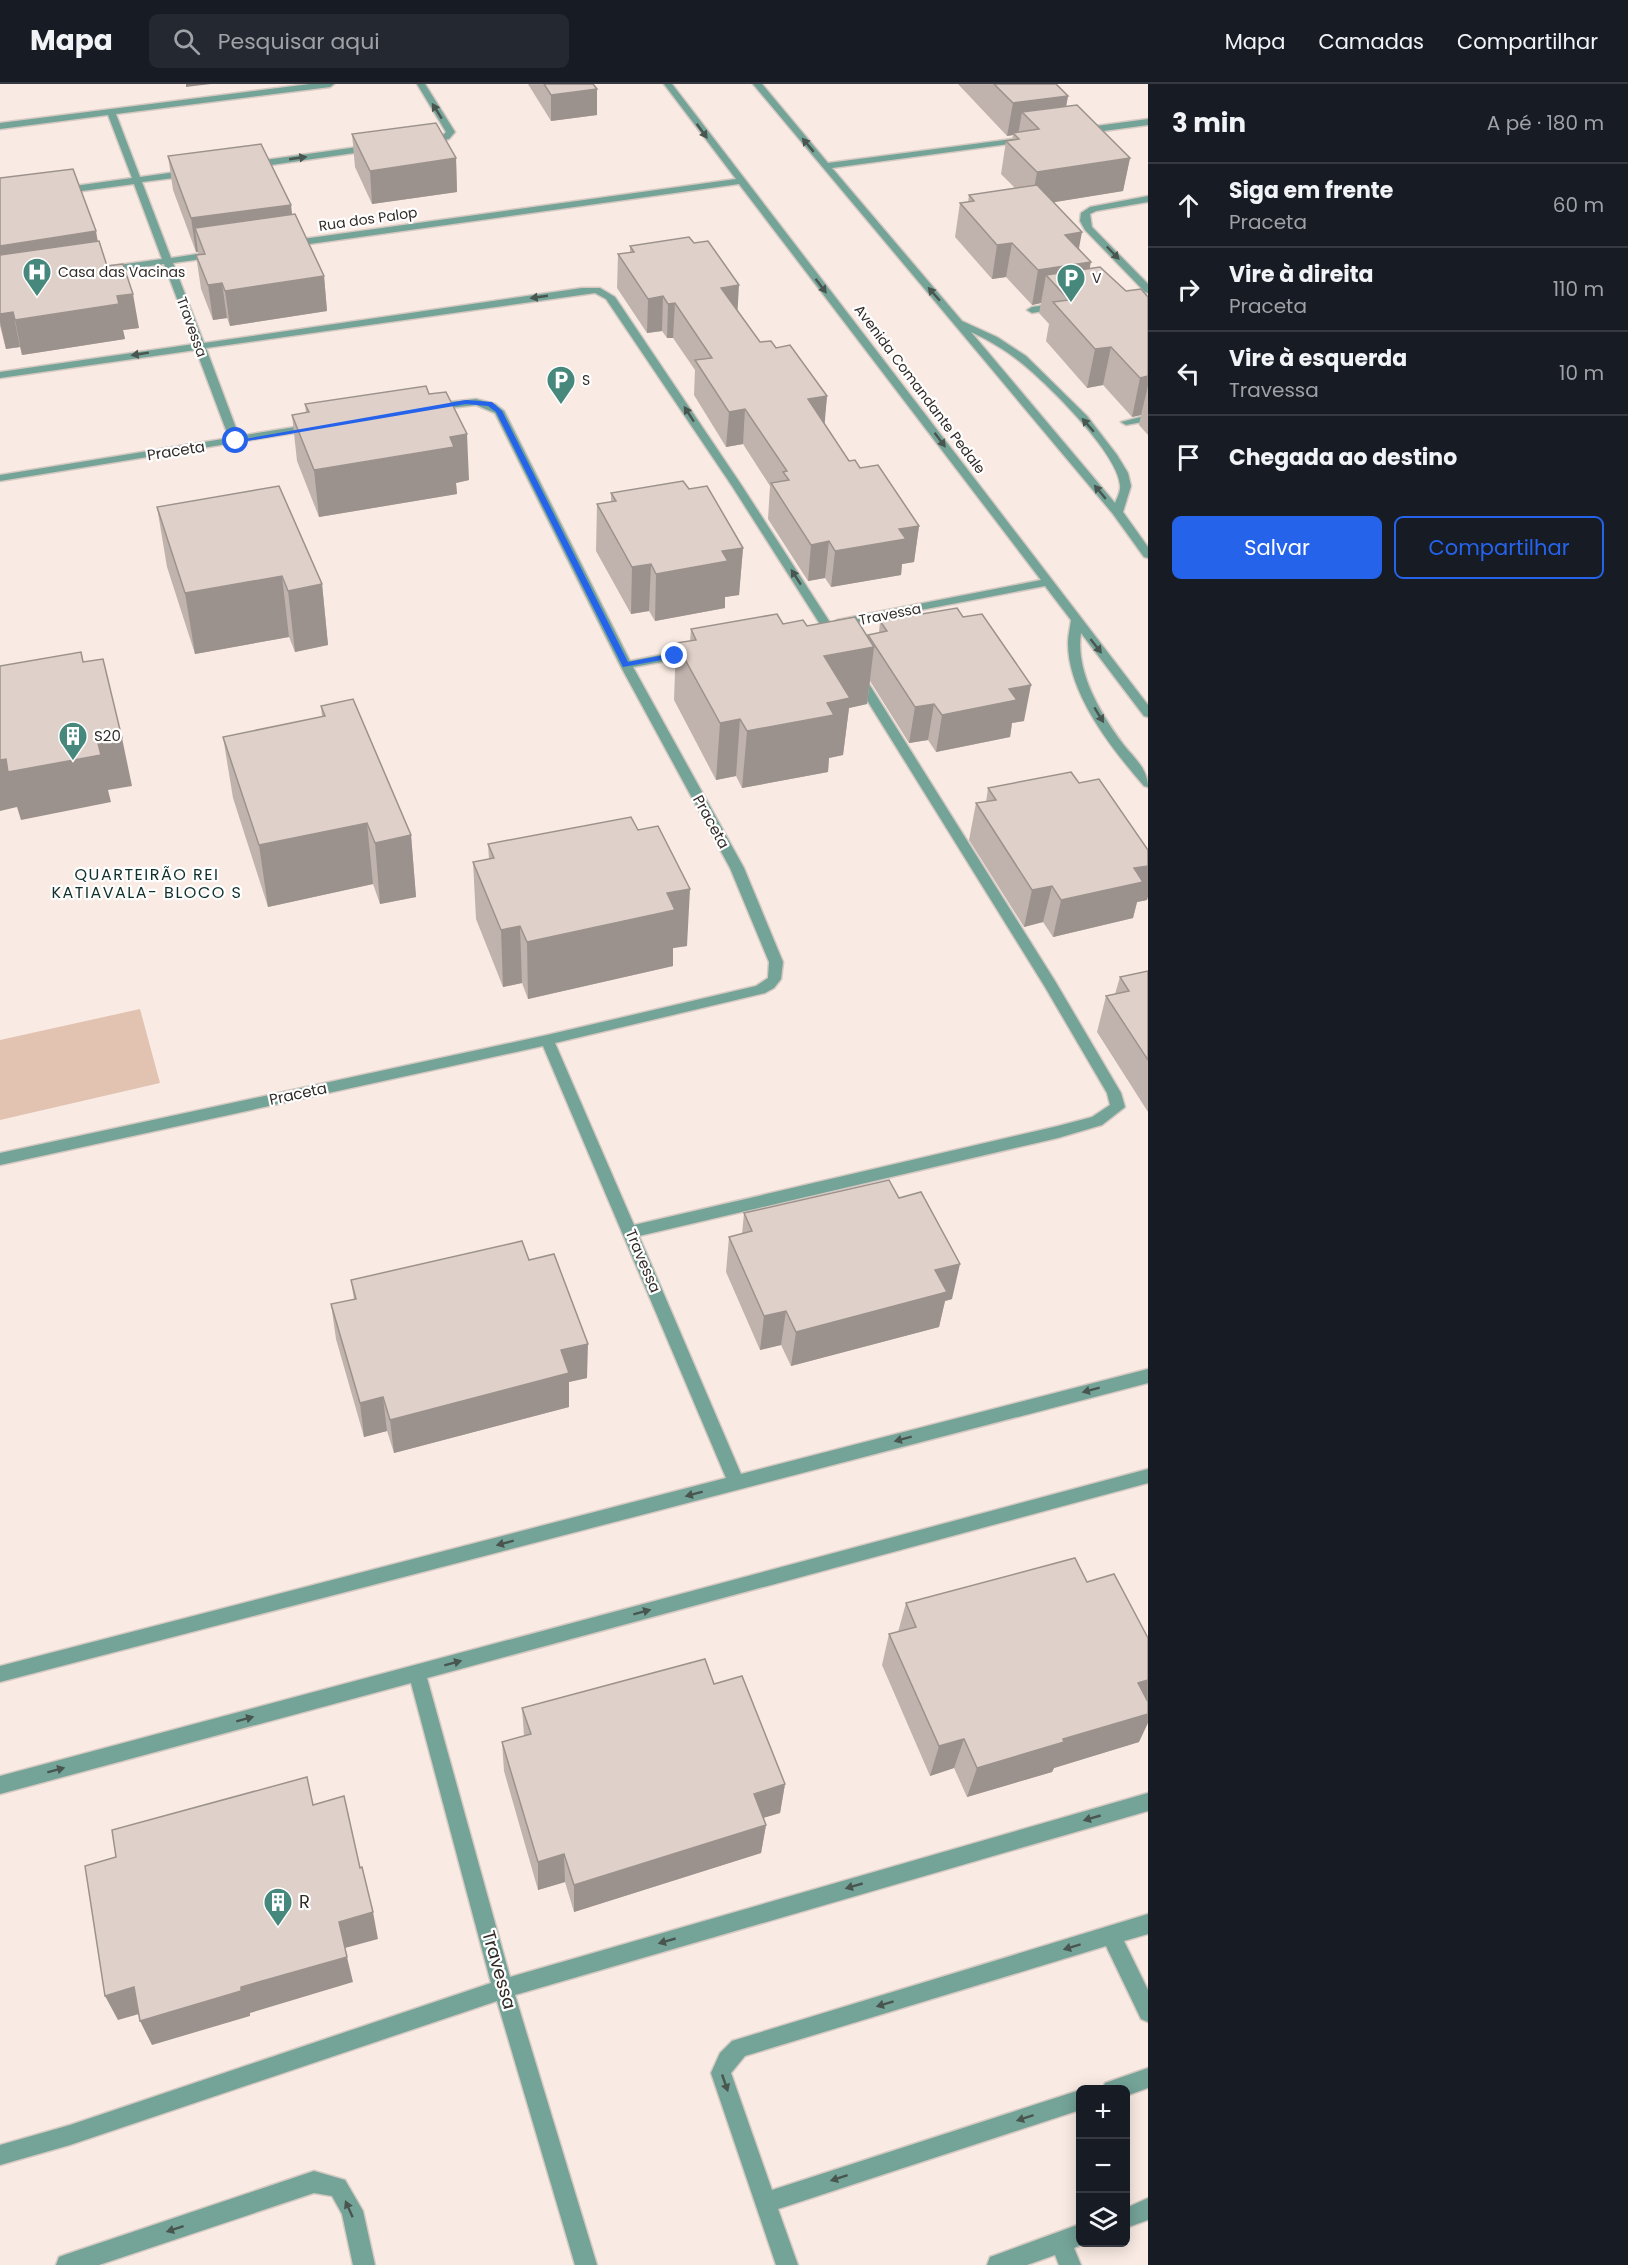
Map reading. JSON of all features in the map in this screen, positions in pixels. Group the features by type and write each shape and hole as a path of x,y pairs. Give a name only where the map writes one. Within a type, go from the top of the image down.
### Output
{"street":[{"path":"0,126 330,84"},
{"path":"415,142 446,137 451,132 421,84"},
{"name":"Avenida Comandante Pedale","path":"668,84 1148,713"},
{"path":"757,84 1117,512 1148,555"},
{"name":"Travessa","path":"111,112 236,441"},
{"path":"1066,133 1148,122"},
{"path":"825,166 1031,138"},
{"path":"238,167 382,147"},
{"path":"45,192 204,171"},
{"name":"Rua dos Palop","path":"280,245 740,181"},
{"path":"1148,199 1093,210 1086,213 1085,221 1088,228 1148,290"},
{"path":"90,272 233,252"},
{"path":"0,375 582,291 597,290 610,297 659,368 821,627 847,658 1050,984 1114,1093 1118,1107 1097,1121 1058,1132 631,1232"},
{"path":"1136,293 1148,290"},
{"path":"1032,310 1067,304"},
{"path":"958,322 994,339 1044,376 1109,450 1123,470 1126,486 1117,512"},
{"name":"Praceta","path":"0,1159 548,1040 760,990 772,984 778,975 776,962 737,868 626,665 498,411 490,404 478,402 421,409"},
{"path":"1126,422 1148,418"},
{"name":"Praceta","path":"0,478 322,426"},
{"name":"Travessa","path":"821,627 1049,582"},
{"path":"1077,620 1074,646 1083,688 1124,755 1148,783"},
{"path":"626,665 710,649"},
{"name":"Travessa","path":"548,1040 736,1482"},
{"path":"0,1674 1148,1376"},
{"path":"0,1785 1148,1476"},
{"name":"Travessa","path":"417,1673 503,1989 586,2265"},
{"path":"0,2155 70,2135 503,1989 1148,1802"},
{"path":"786,2265 722,2073 727,2060 739,2048 1148,1924"},
{"path":"1111,1935 1148,2012"},
{"path":"1127,2085 1148,2078"},
{"path":"766,2202 1076,2101"},
{"path":"67,2265 314,2182 338,2187 352,2211 364,2265"},
{"path":"1130,2216 1148,2209"},
{"path":"998,2265 1071,2239 1070,2265"}],"shaded area":[{"path":"140,1009 160,1083 0,1120 0,1040"}],"building":[{"path":"544,84 593,84 597,89 551,95"},
{"path":"994,84 1056,84 1068,96 1013,103"},
{"path":"1077,105 1130,158 1037,172 1006,141 1019,139 1013,133 1039,129 1022,112"},
{"path":"436,123 456,158 370,171 352,134"},
{"path":"261,144 291,205 191,218 168,156"},
{"path":"73,169 96,231 0,246 0,178"},
{"path":"1037,185 1082,232 1065,235 1091,262 1038,270 1012,243 997,245 960,203 974,201 969,195"},
{"path":"295,214 324,276 225,291 222,283 208,285 196,255 205,254 195,228"},
{"path":"689,237 694,243 708,241 739,285 721,288 760,342 771,341 776,348 790,345 827,396 808,399 849,461 855,460 860,468 878,465 919,526 899,529 906,539 835,551 829,541 811,545 771,483 789,480 783,472 787,471 745,409 729,412 695,360 712,358 675,303 668,304 663,296 648,299 618,254 634,252 630,246"},
{"path":"99,241 107,266 123,264 133,294 117,296 119,304 15,320 13,312 0,314 0,255"},
{"path":"1100,267 1126,291 1141,289 1148,297 1148,376 1140,378 1111,347 1095,349 1053,302 1069,300 1046,275"},
{"path":"426,386 429,394 446,392 467,434 450,437 454,447 314,470 292,415 309,412 305,404"},
{"path":"683,481 689,489 707,486 743,548 722,551 728,561 656,574 651,564 632,567 597,504 616,501 611,493"},
{"path":"279,486 322,584 288,591 282,576 185,593 157,507"},
{"path":"957,608 963,617 982,614 1031,685 1009,689 1017,700 942,715 934,704 915,707 868,635 887,631 880,621"},
{"path":"777,614 783,624 803,620 807,626 855,617 874,647 824,656 850,698 827,703 834,715 747,731 740,719 720,723 676,643 696,640 691,629"},
{"path":"81,652 83,662 103,659 122,738 98,743 101,755 8,772 6,759 0,760 0,666"},
{"path":"353,699 411,835 375,843 367,823 259,845 223,737 325,716 321,706"},
{"path":"1071,772 1079,783 1099,779 1148,850 1148,866 1134,868 1143,882 1061,900 1052,886 1032,890 976,803 996,800 988,788"},
{"path":"631,817 638,830 658,826 690,889 667,893 675,910 527,942 520,926 501,930 473,862 494,858 488,844"},
{"path":"1148,971 1148,1060 1106,996 1129,991 1120,977"},
{"path":"889,1180 899,1198 921,1192 960,1264 935,1270 947,1292 796,1332 786,1311 764,1316 729,1237 752,1231 744,1213"},
{"path":"522,1241 529,1260 554,1254 588,1344 561,1350 569,1373 390,1420 383,1397 360,1403 331,1304 356,1299 351,1280"},
{"path":"1075,1558 1087,1582 1114,1574 1148,1638 1148,1680 1138,1683 1148,1702 1148,1714 977,1768 964,1739 939,1746 889,1634 916,1627 906,1603"},
{"path":"705,1659 714,1684 742,1676 785,1784 754,1794 766,1825 574,1885 564,1854 538,1862 502,1742 531,1734 522,1708"},
{"name":"R","path":"307,1777 313,1805 344,1796 360,1868 362,1867 373,1912 339,1922 347,1957 241,1987 241,1991 140,2021 134,1987 105,1996 85,1866 116,1857 112,1830"}],"place":[{"name":"Casa das Vacinas","path":"37,298"},
{"name":"V","path":"1071,304"},
{"name":"S","path":"561,406"},
{"name":"S20","path":"73,762"},
{"name":"R","path":"278,1928"}],"district":[{"name":"QUARTEIRÃO REI KATIAVALA- BLOCO S","path":"147,883"}],"route":[{"path":"236,441 466,402 490,404 498,411 626,665 675,656"}]}
